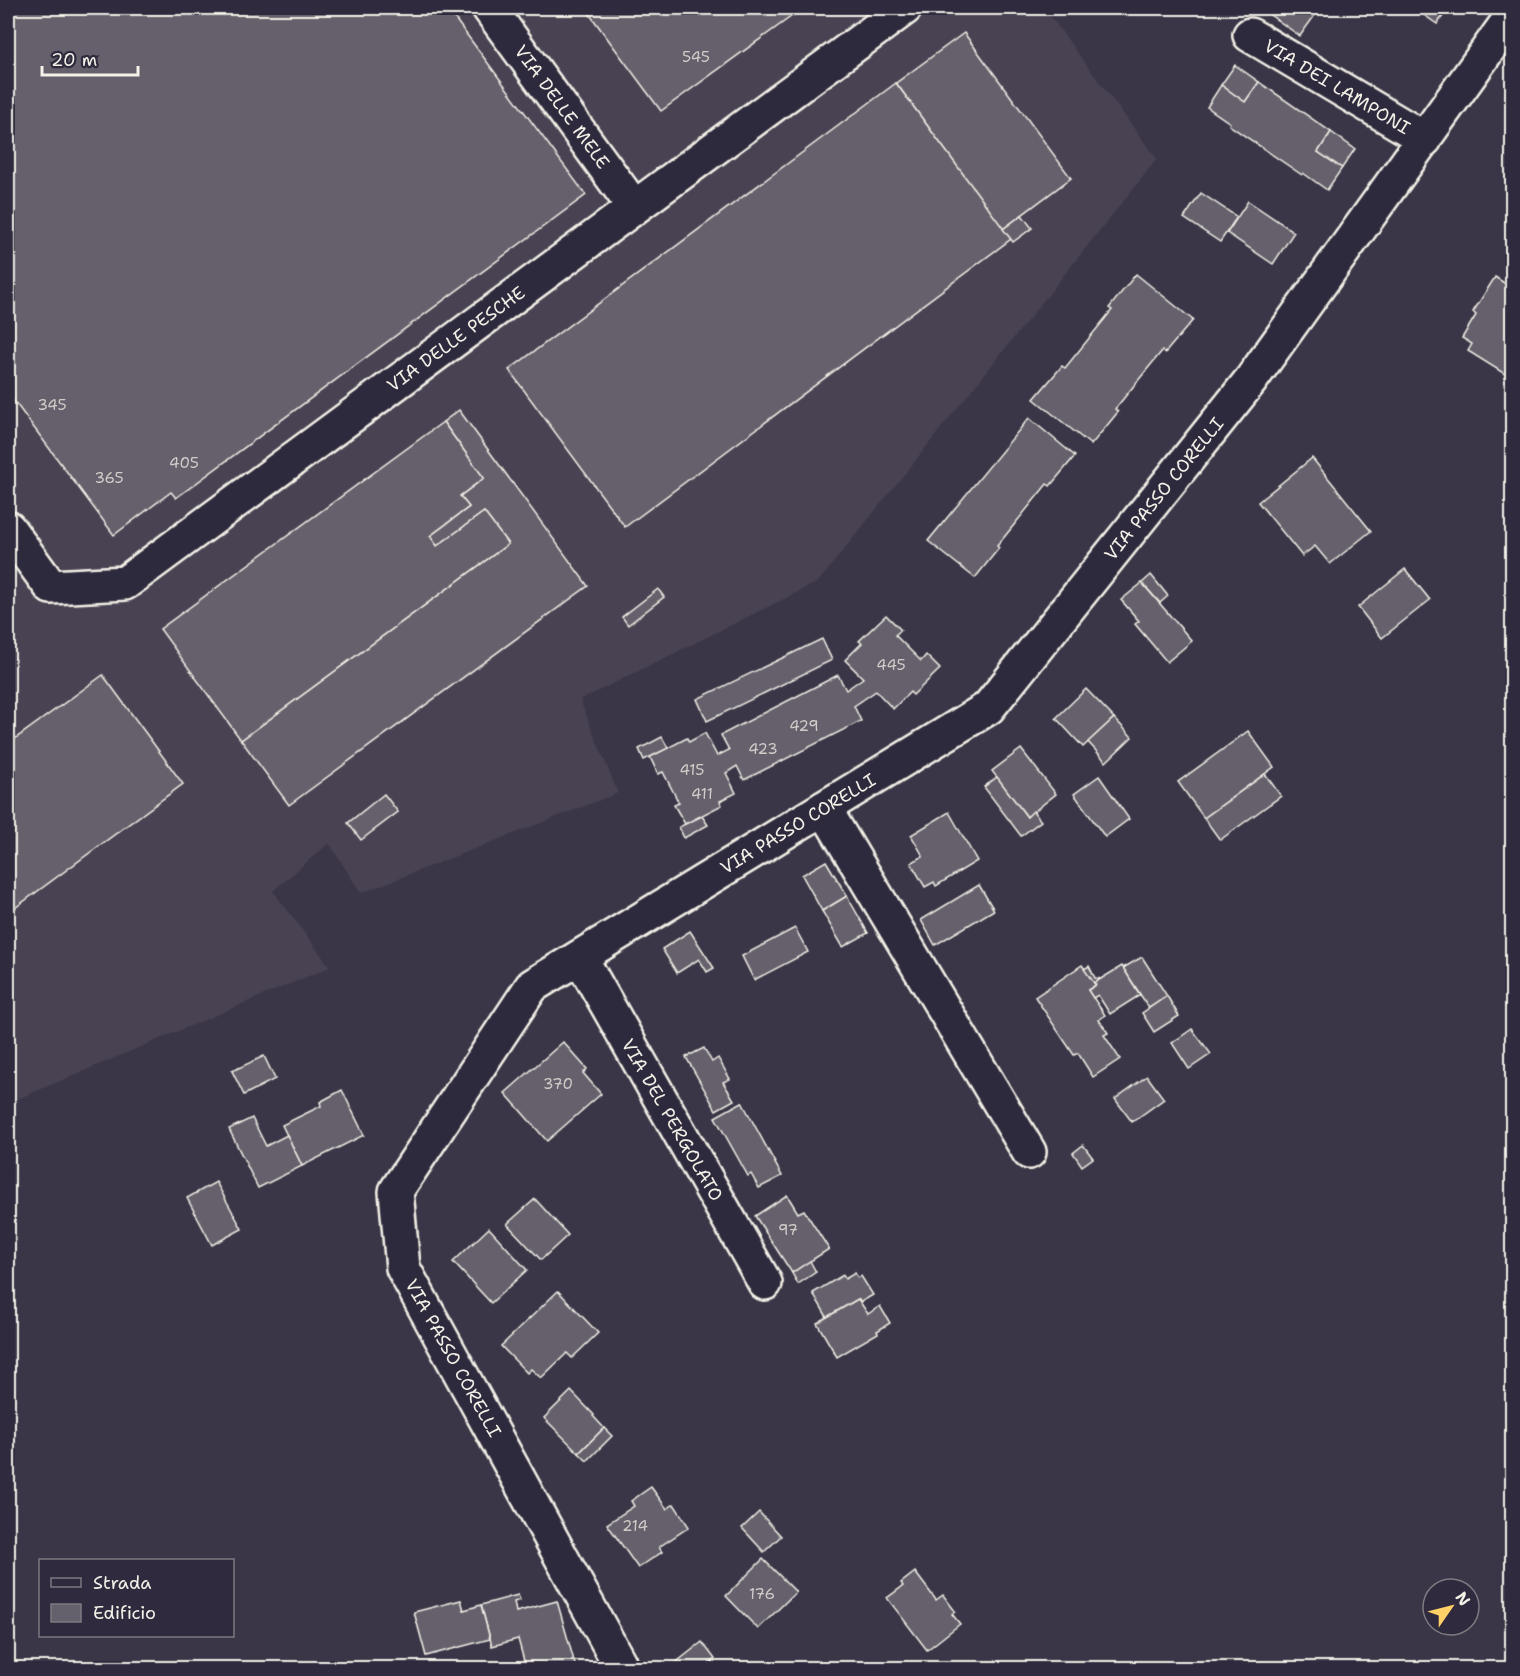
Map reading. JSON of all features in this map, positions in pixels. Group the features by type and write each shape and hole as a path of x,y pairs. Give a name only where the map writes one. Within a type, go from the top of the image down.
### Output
{"street":[{"name":"VIA DELLE MELE","path":"489,8 634,207"},
{"name":"VIA DELLE PESCHE","path":"8,528 51,587 125,583 905,8"},
{"name":"VIA PASSO CORELLI","path":"622,1668 403,1268 396,1191 532,986 988,708 1251,380 1512,16"},
{"name":"VIA DEI LAMPONI","path":"1250,35 1425,139"},
{"path":"824,808 1029,1152"},
{"name":"VIA DEL PERGOLATO","path":"580,957 765,1283"}],"shaded area":[{"path":"8,8 1044,8 1157,159 818,582 580,700 618,793 361,893 329,843 273,891 330,967 8,1103"}],"building":[{"path":"8,8 447,8 586,195 176,498 171,492 114,535 8,393"},
{"path":"585,8 803,8 661,111"},
{"path":"1260,8 1320,8 1300,36"},
{"path":"1414,8 1449,8 1437,24"},
{"path":"964,33 1071,178 1003,229 896,83"},
{"path":"1235,65 1259,82 1245,102 1221,85"},
{"path":"1259,82 1331,132 1318,152 1342,168 1327,190 1229,125 1230,123 1207,107 1221,85 1245,102"},
{"path":"896,83 1011,239 625,527 509,370"},
{"path":"1331,132 1355,149 1342,168 1318,152"},
{"path":"1201,193 1237,217 1220,242 1184,218"},
{"path":"1248,201 1294,232 1273,264 1227,233"},
{"path":"1022,215 1032,228 1013,242 1003,229"},
{"path":"1136,274 1193,320 1165,353 1162,351 1115,409 1118,412 1091,445 1034,399 1062,366 1065,368 1112,310 1109,308"},
{"path":"1495,277 1512,288 1512,368 1508,376 1468,351 1472,344 1462,338 1476,315 1473,312"},
{"path":"459,410 588,586 289,805 241,740 508,544 484,512 437,546 430,536 469,507 460,496 484,478 443,422"},
{"path":"1029,418 1075,456 1050,486 1047,484 997,546 999,548 975,578 928,541"},
{"path":"443,422 484,478 460,496 469,507 430,536 437,546 484,512 508,544 241,740 160,629"},
{"path":"1312,458 1371,531 1330,564 1315,546 1302,556 1258,502"},
{"path":"1405,569 1430,600 1382,638 1358,607"},
{"path":"1151,575 1168,596 1160,603 1142,583"},
{"path":"1142,583 1192,641 1167,662 1135,624 1139,621 1121,600"},
{"path":"658,589 664,597 628,625 622,617"},
{"path":"886,615 901,630 895,635 921,661 926,655 940,669 913,695 910,692 893,709 876,691 854,706 861,721 744,780 737,766 726,773 736,793 720,801 722,805 685,824 674,805 679,803 663,772 658,774 650,757 687,738 689,742 705,733 717,756 729,750 721,735 838,675 846,690 863,678 845,660 862,643 859,641"},
{"path":"822,639 832,660 707,721 697,699"},
{"path":"103,675 183,784 8,913 8,744"},
{"path":"1086,689 1114,718 1083,747 1056,718"},
{"path":"1114,718 1132,737 1106,762 1088,742"},
{"path":"1248,731 1274,767 1204,818 1178,782"},
{"path":"662,737 668,748 644,760 639,749"},
{"path":"1021,749 1056,794 1027,817 992,771"},
{"path":"1265,774 1281,796 1220,840 1204,818"},
{"path":"1099,776 1129,819 1105,837 1074,794"},
{"path":"997,777 1027,817 1033,811 1041,821 1021,836 984,787"},
{"path":"384,794 398,812 361,840 348,823"},
{"path":"949,812 977,861 936,886 934,882 925,887 911,863 923,856 911,835"},
{"path":"702,816 708,825 684,838 679,827"},
{"path":"826,861 847,896 822,911 802,875"},
{"path":"979,885 994,910 935,945 921,920"},
{"path":"847,896 868,933 843,947 822,911"},
{"path":"795,928 808,952 754,980 742,956"},
{"path":"690,931 714,968 707,972 699,959 677,973 662,949"},
{"path":"1142,957 1167,996 1149,1008 1123,968"},
{"path":"1082,965 1096,985 1088,990 1105,1015 1099,1020 1108,1033 1104,1035 1120,1059 1093,1077 1078,1053 1074,1055 1035,997"},
{"path":"1089,966 1095,978 1101,979 1094,983 1084,969"},
{"path":"1122,966 1140,995 1110,1014 1098,995 1093,998 1088,990 1096,985 1094,983"},
{"path":"1167,996 1179,1016 1154,1032 1142,1013"},
{"path":"1192,1029 1211,1054 1189,1069 1172,1043"},
{"path":"563,1042 587,1069 583,1073 601,1094 547,1141 505,1093"},
{"path":"704,1048 712,1062 718,1058 730,1079 723,1082 734,1100 716,1110 686,1057"},
{"path":"264,1056 275,1079 244,1095 232,1071"},
{"path":"1147,1076 1164,1099 1132,1122 1115,1099"},
{"path":"342,1090 364,1135 302,1166 282,1125 321,1106 320,1102"},
{"path":"742,1102 782,1176 759,1188 751,1174 748,1176 715,1117"},
{"path":"252,1118 266,1146 287,1135 302,1166 258,1188 229,1129"},
{"path":"1083,1145 1093,1158 1082,1166 1073,1153"},
{"path":"216,1182 242,1229 212,1245 187,1198"},
{"path":"787,1195 798,1213 804,1210 829,1249 792,1273 755,1216"},
{"path":"535,1199 568,1235 541,1260 507,1224"},
{"path":"489,1228 527,1270 491,1303 453,1262"},
{"path":"810,1261 816,1272 798,1284 792,1273"},
{"path":"855,1273 858,1278 861,1276 873,1295 861,1302 858,1299 827,1317 813,1293 843,1275 845,1279"},
{"path":"558,1291 598,1333 572,1358 567,1353 541,1378 531,1369 527,1373 501,1346"},
{"path":"858,1299 868,1314 880,1306 890,1323 877,1331 878,1333 837,1357 817,1323"},
{"path":"571,1391 604,1428 579,1453 544,1418"},
{"path":"604,1428 612,1436 587,1461 579,1453"},
{"path":"651,1487 667,1509 674,1504 689,1527 659,1547 662,1552 638,1568 607,1524 634,1506 631,1501"},
{"path":"759,1512 781,1536 764,1552 742,1528"},
{"path":"763,1559 796,1592 758,1629 726,1596"},
{"path":"915,1572 936,1600 943,1595 955,1611 952,1614 960,1624 927,1650 887,1598 903,1586 901,1583"},
{"path":"518,1595 520,1600 514,1602 516,1612 557,1601 576,1668 526,1668 518,1639 492,1646 481,1605"},
{"path":"461,1600 464,1610 481,1605 490,1639 426,1656 414,1612"},
{"path":"702,1642 715,1659 711,1662 717,1668 678,1668 674,1664"}]}
